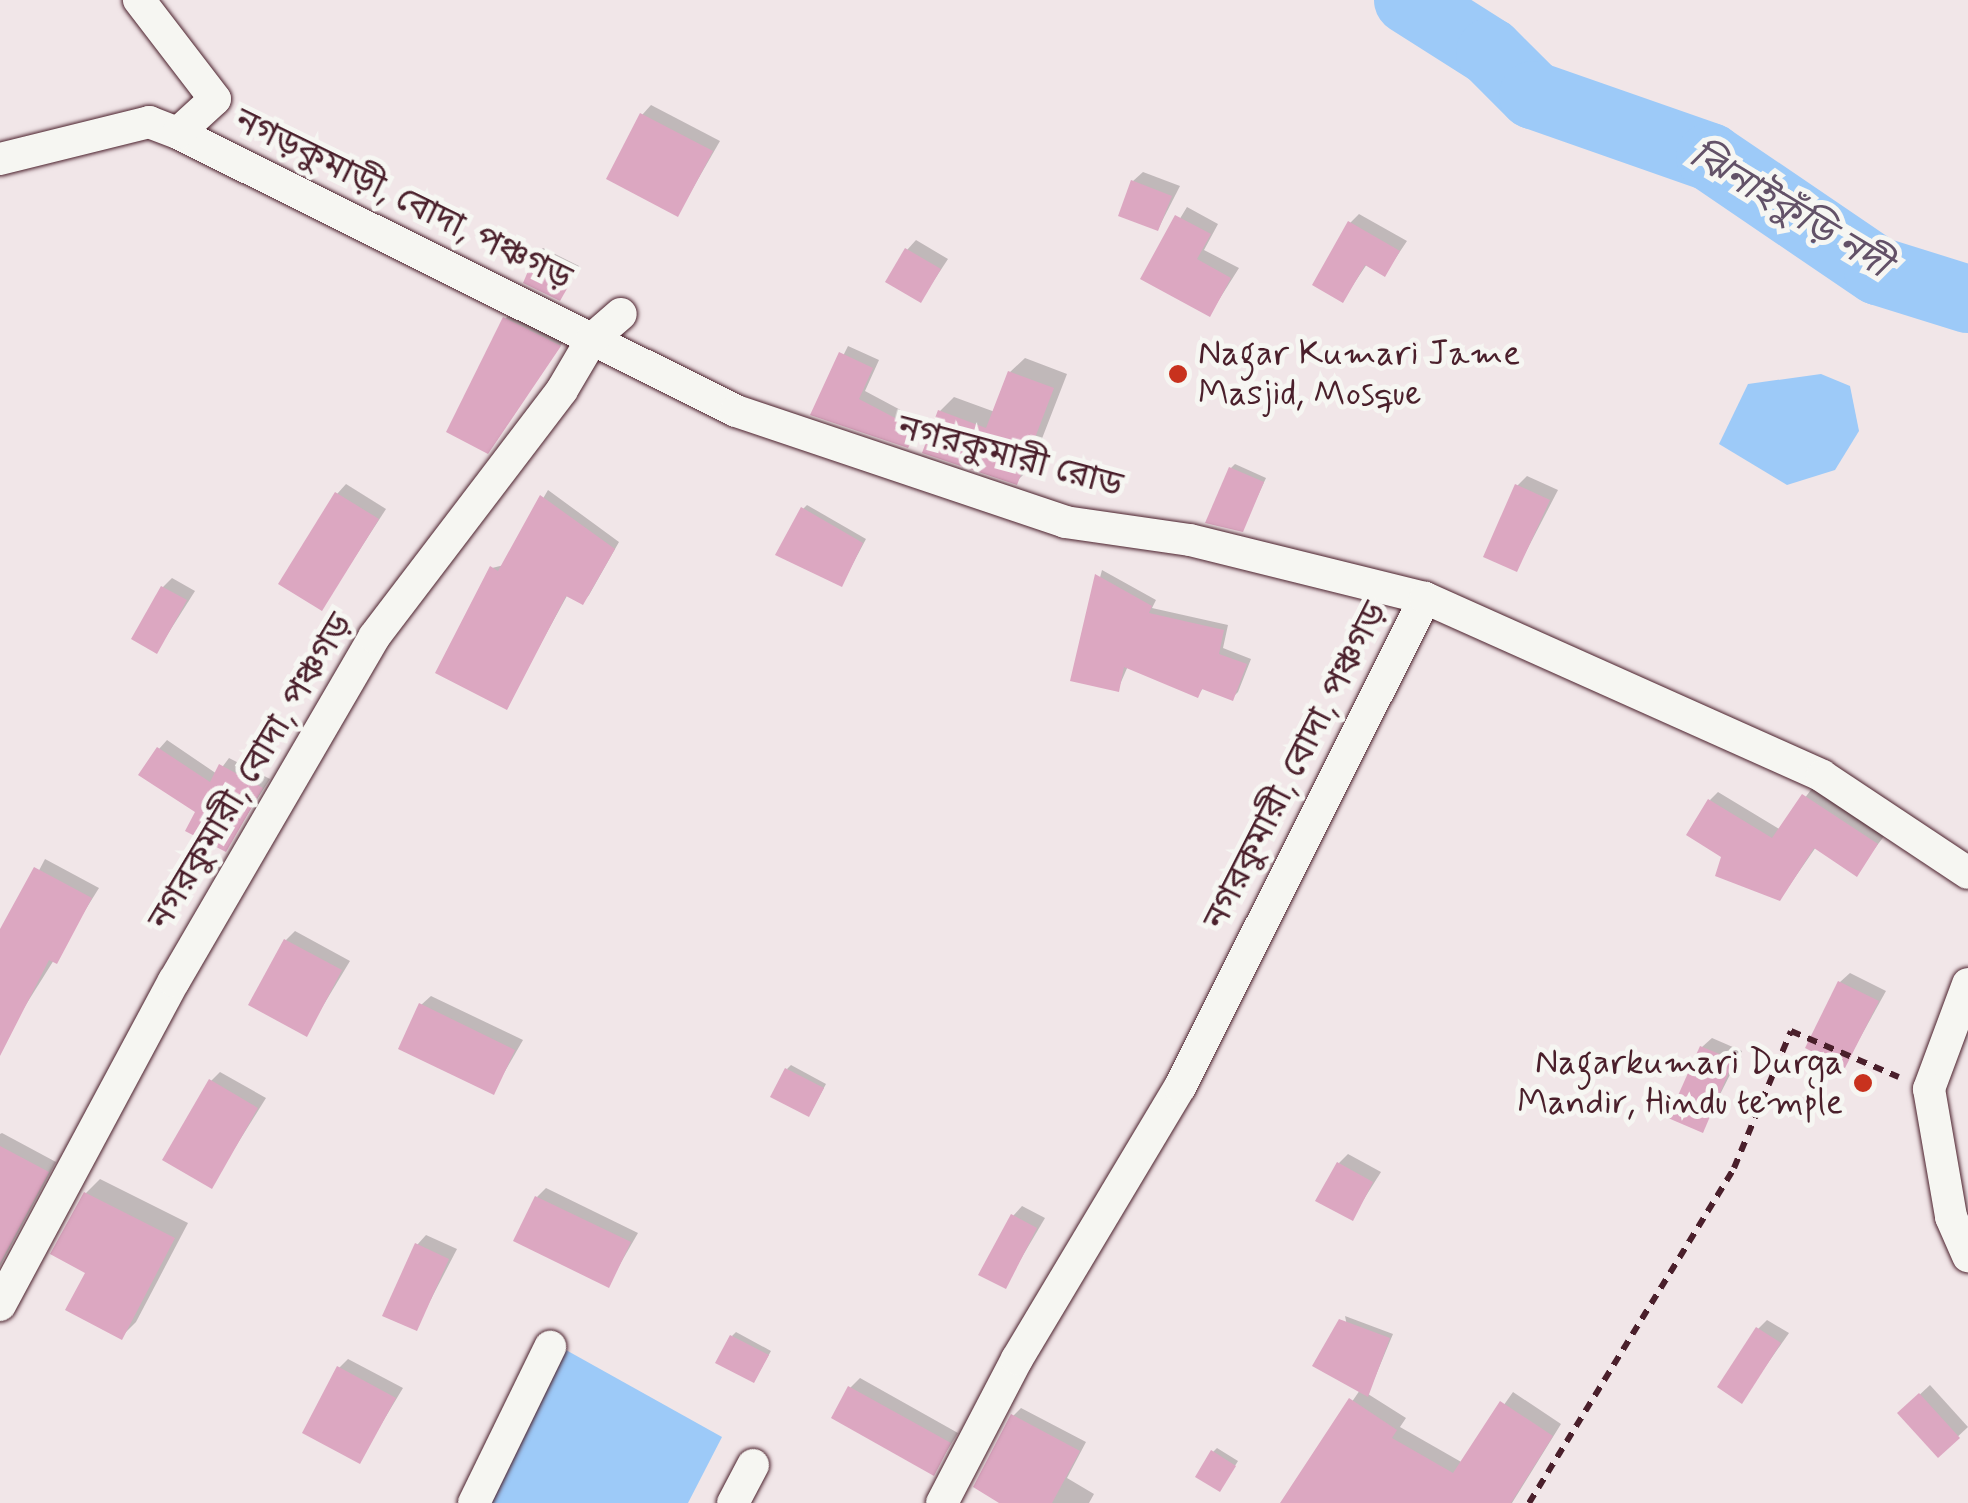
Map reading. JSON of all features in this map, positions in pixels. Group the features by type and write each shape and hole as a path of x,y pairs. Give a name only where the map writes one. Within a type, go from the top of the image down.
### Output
{"street":[{"path":"139,0 215,100 178,133"},
{"name":"নগড়কুমাড়ী, বোদা, পঞ্চগড়","path":"0,160 150,122 592,339"},
{"name":"নগরকুমারী, বোদা, পঞ্চগড়","path":"0,1305 174,981 374,637 562,390 592,339 621,314"},
{"name":"নগরকুমারী রোড","path":"592,339 736,411 916,476 1065,522 1190,540 1425,598"},
{"name":"নগরকুমারী, বোদা, পঞ্চগড়","path":"942,1503 1017,1359 1180,1087 1425,598 1822,776 1968,873"},
{"path":"1968,984 1929,1089 1951,1217 1968,1256"},
{"path":"474,1503 550,1348"},
{"path":"733,1503 753,1465"}],"path":[{"path":"1529,1503 1734,1168 1791,1031 1929,1089"}],"water":[{"path":"1821,374 1850,386 1859,431 1835,470 1787,485 1719,444 1748,384"},
{"path":"566,1350 722,1437 688,1503 490,1503"}],"building":[{"path":"640,113 713,151 678,217 606,179"},
{"path":"1131,180 1172,196 1158,231 1118,216"},
{"path":"1175,215 1211,234 1197,259 1231,278 1210,317 1140,279"},
{"path":"1348,221 1400,251 1385,277 1365,265 1343,303 1312,285"},
{"path":"905,248 941,269 921,303 885,282"},
{"path":"537,250 577,271 560,301 523,283"},
{"path":"503,317 561,346 488,454 446,432"},
{"path":"839,352 873,368 859,399 918,430 908,448 810,415"},
{"path":"1008,371 1054,388 1017,485 922,453 938,410 986,428"},
{"path":"1229,467 1264,482 1243,532 1205,523"},
{"path":"1515,484 1550,500 1517,572 1483,557"},
{"path":"335,492 379,519 322,611 278,584"},
{"path":"540,495 615,549 583,605 566,596 507,710 435,673 490,566 498,571"},
{"path":"801,507 863,543 842,587 775,555"},
{"path":"1095,574 1152,606 1149,613 1224,630 1219,654 1247,664 1233,701 1202,689 1198,698 1124,667 1119,692 1070,681"},
{"path":"161,586 187,600 157,654 131,639"},
{"path":"157,747 210,782 219,764 263,788 226,852 185,831 195,812 138,775"},
{"path":"1802,794 1878,844 1857,877 1814,848 1780,901 1715,876 1721,857 1686,835 1708,799 1772,838"},
{"path":"34,867 92,898 57,964 49,960 0,1056 0,929"},
{"path":"284,939 342,970 307,1037 248,1005"},
{"path":"1838,981 1879,1001 1845,1068 1805,1048"},
{"path":"419,1003 515,1050 494,1095 398,1049"},
{"path":"1700,1046 1734,1060 1703,1133 1668,1118"},
{"path":"785,1068 824,1088 809,1117 770,1097"},
{"path":"209,1079 258,1108 212,1189 162,1160"},
{"path":"0,1146 49,1172 0,1263"},
{"path":"1337,1162 1373,1182 1353,1221 1315,1201"},
{"path":"84,1192 175,1238 122,1340 65,1310 85,1273 50,1254"},
{"path":"535,1196 631,1242 609,1288 513,1241"},
{"path":"1011,1214 1037,1228 1006,1289 978,1275"},
{"path":"415,1243 449,1259 417,1331 382,1316"},
{"path":"1339,1319 1390,1338 1368,1397 1312,1366"},
{"path":"1756,1327 1781,1343 1742,1404 1717,1387"},
{"path":"730,1335 769,1355 754,1383 715,1363"},
{"path":"337,1366 396,1398 360,1464 302,1433"},
{"path":"848,1386 951,1443 934,1476 831,1418"},
{"path":"1919,1393 1960,1438 1938,1458 1897,1413"},
{"path":"1349,1398 1397,1430 1392,1438 1453,1473 1500,1401 1553,1436 1511,1503 1280,1503"},
{"path":"1011,1414 1080,1451 1052,1503 999,1503 973,1487"},
{"path":"1211,1450 1236,1466 1220,1492 1195,1477"}],"waterway":[{"name":"ঝিনাইকুঁড়ি নদী","path":"1408,0 1490,52 1533,95 1710,157 1878,271 1968,299"}],"place":[{"name":"Nagar Kumari Jame Masjid, Mosque","path":"1178,374"},
{"name":"Nagarkumari Durga Mandir, Hindu temple","path":"1863,1083"}]}
